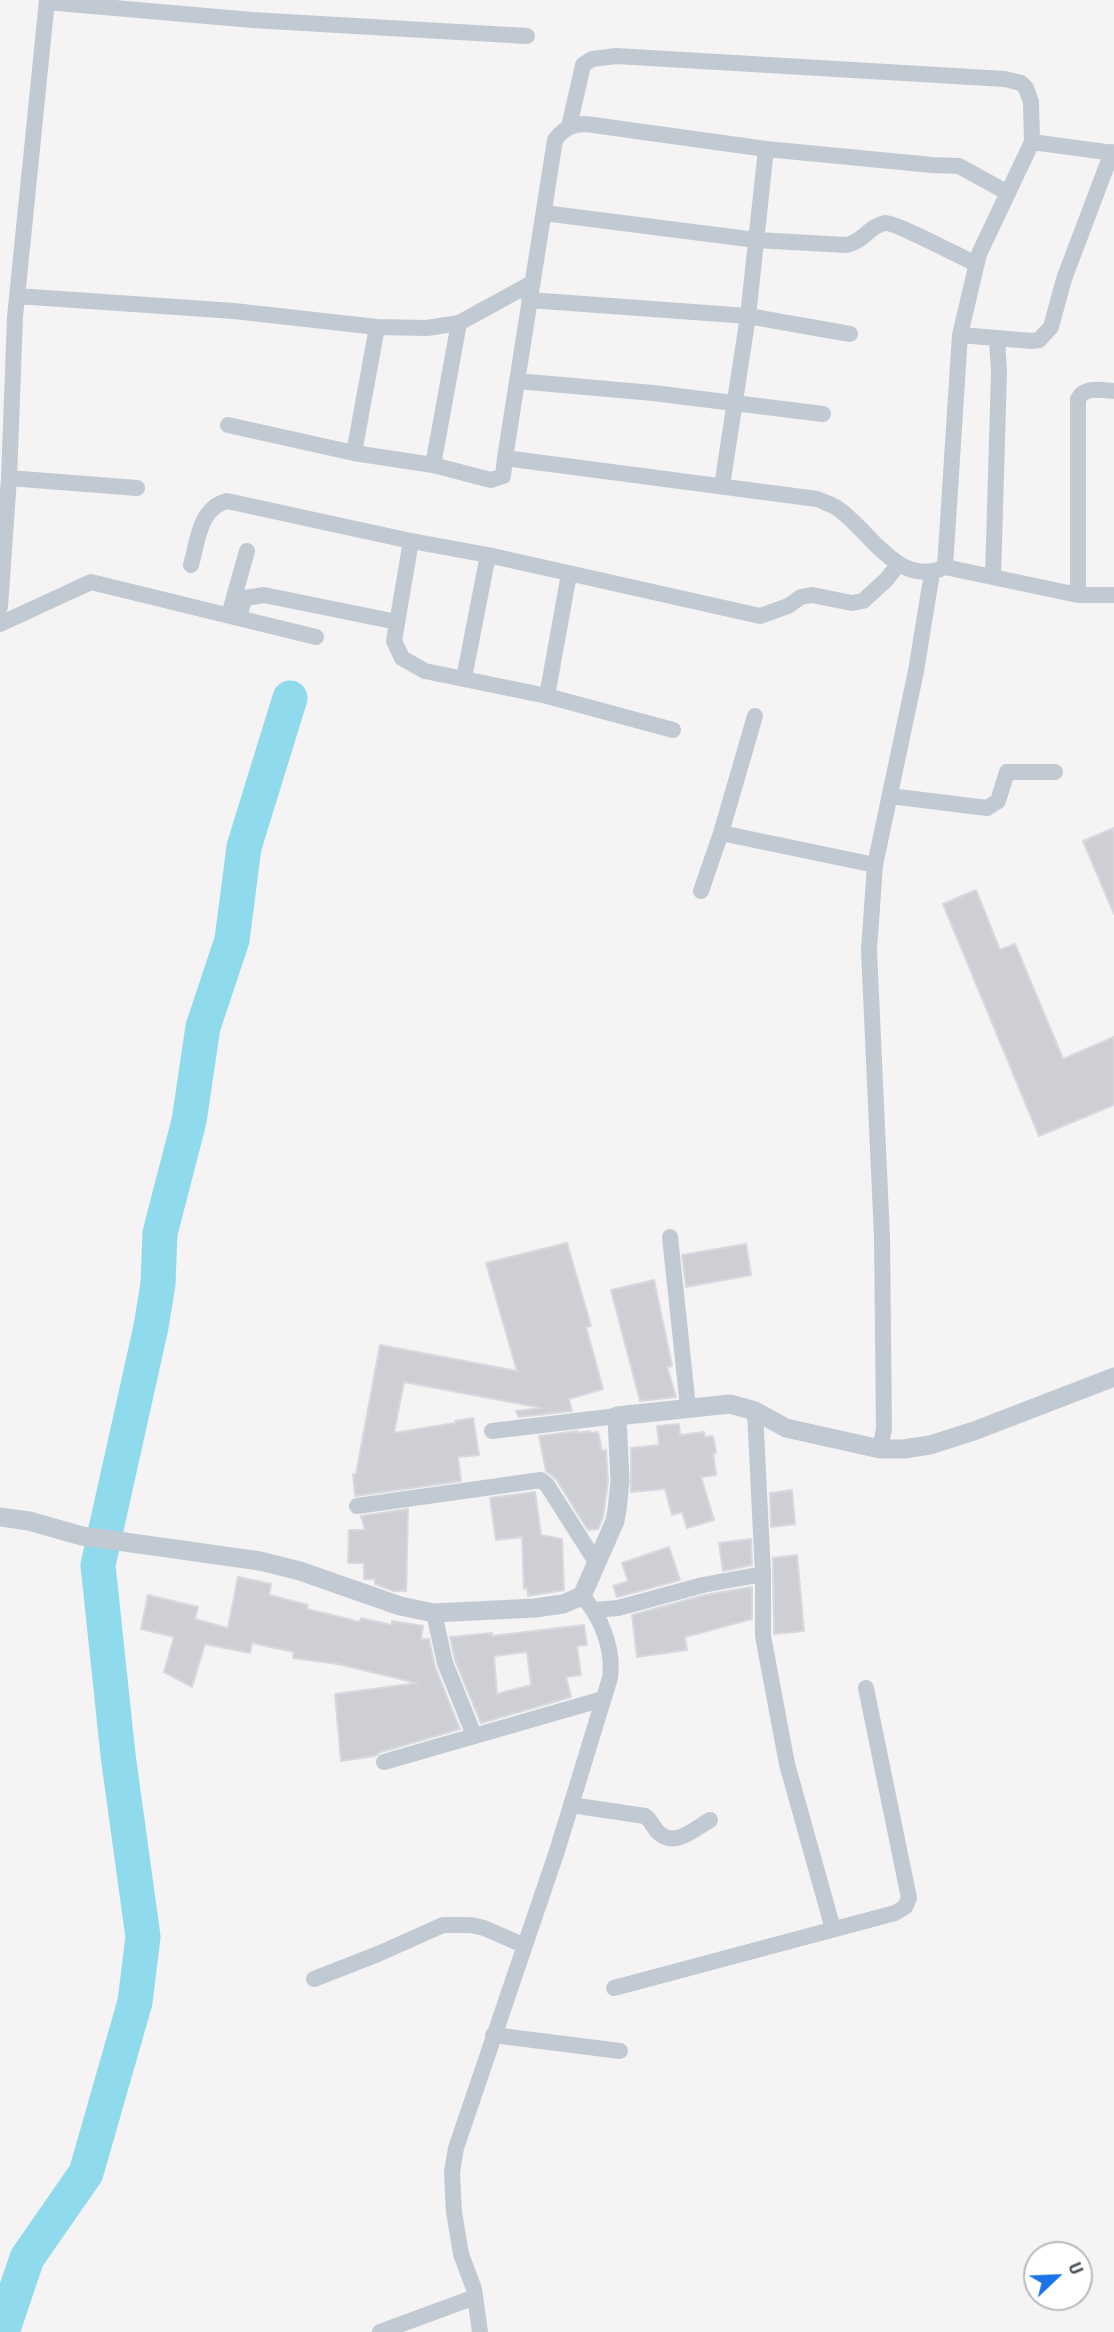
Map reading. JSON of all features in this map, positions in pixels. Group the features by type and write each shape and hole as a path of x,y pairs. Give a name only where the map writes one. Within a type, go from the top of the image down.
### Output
{"street":[{"path":"0,607 17,296 47,1 252,20 527,36"},
{"path":"569,127 583,65 592,60 616,55 1016,81 1026,89 1031,102 1032,142 976,264 960,335 938,570 875,865 869,950 882,1237 884,1429 880,1448"},
{"path":"228,425 495,480 504,473 555,140 569,127 586,124 766,149 959,166 1008,193"},
{"path":"960,335 1039,340 1051,327 1064,279 1113,153 1032,142"},
{"path":"722,486 748,316 766,149"},
{"path":"544,213 756,240 846,245 855,242 873,228 888,223 899,225 976,264"},
{"path":"17,296 234,311 377,327 427,328 459,323 532,283"},
{"path":"529,300 748,316 850,334"},
{"path":"433,466 459,323"},
{"path":"354,453 377,327"},
{"path":"993,577 999,373 997,338"},
{"path":"517,381 653,393 823,414"},
{"path":"1078,594 1078,399 1087,390 1114,391"},
{"path":"505,458 817,499 836,507 898,565 993,577 1078,594 1114,595"},
{"path":"9,478 136,488"},
{"path":"191,565 207,512 216,503 227,501 488,555 760,616 788,606 801,597 812,595 852,603 863,601 887,580 898,565"},
{"path":"411,541 394,641 402,658 425,671 547,696 673,730"},
{"path":"234,616 247,551"},
{"path":"464,678 488,555"},
{"path":"547,696 569,574"},
{"path":"0,624 91,582 316,636"},
{"path":"234,616 246,598 264,595 397,622"},
{"path":"701,891 755,716"},
{"path":"890,796 986,808 998,800 1007,772 1055,772"},
{"path":"721,833 875,865"},
{"path":"670,1237 688,1407"},
{"path":"492,1431 730,1404 755,1411 786,1428 880,1448 904,1449 930,1445 974,1431 1114,1377"},
{"path":"755,1411 763,1574 763,1636 779,1729 833,1929"},
{"path":"0,1517 29,1521 82,1536 260,1561 300,1571 400,1606 434,1613 564,1604 582,1596 615,1521 620,1481 618,1416"},
{"path":"357,1506 541,1480 547,1485 596,1562"},
{"path":"596,1610 618,1608 703,1585 763,1574"},
{"path":"480,2332 475,2297 457,2233 452,2198 452,2172 456,2148 571,1805 612,1667 596,1610 582,1596"},
{"path":"434,1613 445,1663 474,1735"},
{"path":"614,1988 895,1913 905,1908 909,1898 866,1688"},
{"path":"384,1762 603,1699"},
{"path":"571,1805 645,1816 659,1833 670,1838 685,1836 710,1820"},
{"path":"314,1979 443,1925 484,1928 523,1945"},
{"path":"493,2035 620,2051"},
{"path":"380,2332 475,2297"}],"building":[{"path":"1114,828 1114,914 1083,841"},
{"path":"976,890 1000,950 1015,944 1063,1059 1114,1037 1114,1105 1039,1136 943,904"},
{"path":"567,1243 591,1326 586,1327 603,1389 569,1399 572,1411 519,1417 516,1411 542,1408 404,1382 394,1433 473,1418 479,1455 458,1457 461,1481 355,1496 353,1474 356,1474 380,1345 517,1371 486,1263"},
{"path":"746,1244 751,1275 686,1287 682,1255"},
{"path":"654,1280 672,1366 667,1367 676,1397 640,1401 611,1290"},
{"path":"679,1424 680,1435 704,1432 705,1437 713,1436 716,1453 713,1453 716,1475 701,1477 714,1520 687,1528 682,1512 672,1515 665,1489 631,1492 631,1448 659,1445 657,1426"},
{"path":"578,1431 598,1432 602,1451 606,1450 608,1481 603,1517 598,1529 588,1530 556,1479 546,1471 539,1436"},
{"path":"792,1490 795,1524 771,1527 770,1493"},
{"path":"535,1492 541,1535 562,1539 564,1590 528,1596 527,1588 524,1589 522,1537 496,1540 490,1498"},
{"path":"408,1509 406,1591 394,1591 375,1584 375,1579 364,1579 364,1563 348,1563 349,1530 365,1530 361,1516"},
{"path":"751,1539 752,1565 723,1571 719,1543"},
{"path":"669,1547 680,1580 617,1597 613,1586 628,1581 622,1563"},
{"path":"797,1555 804,1631 774,1634 773,1558"},
{"path":"238,1577 271,1584 269,1595 308,1605 307,1609 360,1622 361,1618 392,1625 392,1621 423,1626 421,1639 429,1639 435,1667 460,1729 375,1756 341,1761 335,1694 417,1683 338,1664 293,1658 294,1652 252,1643 250,1653 205,1644 192,1687 164,1672 174,1637 141,1629 148,1595 198,1607 195,1619 228,1628"},
{"path":"752,1587 752,1619 685,1637 687,1650 637,1657 632,1615 705,1595"},
{"path":"584,1625 587,1645 577,1646 581,1675 566,1677 571,1697 481,1723 455,1660 450,1637 492,1633 492,1636","holes":["527,1652 531,1685 497,1694 494,1656"]}],"waterway":[{"path":"2,2332 27,2258 86,2173 135,2002 143,1937 118,1755 98,1565 151,1327 158,1284 160,1233 189,1121 203,1027 232,940 244,847 290,698"}]}
